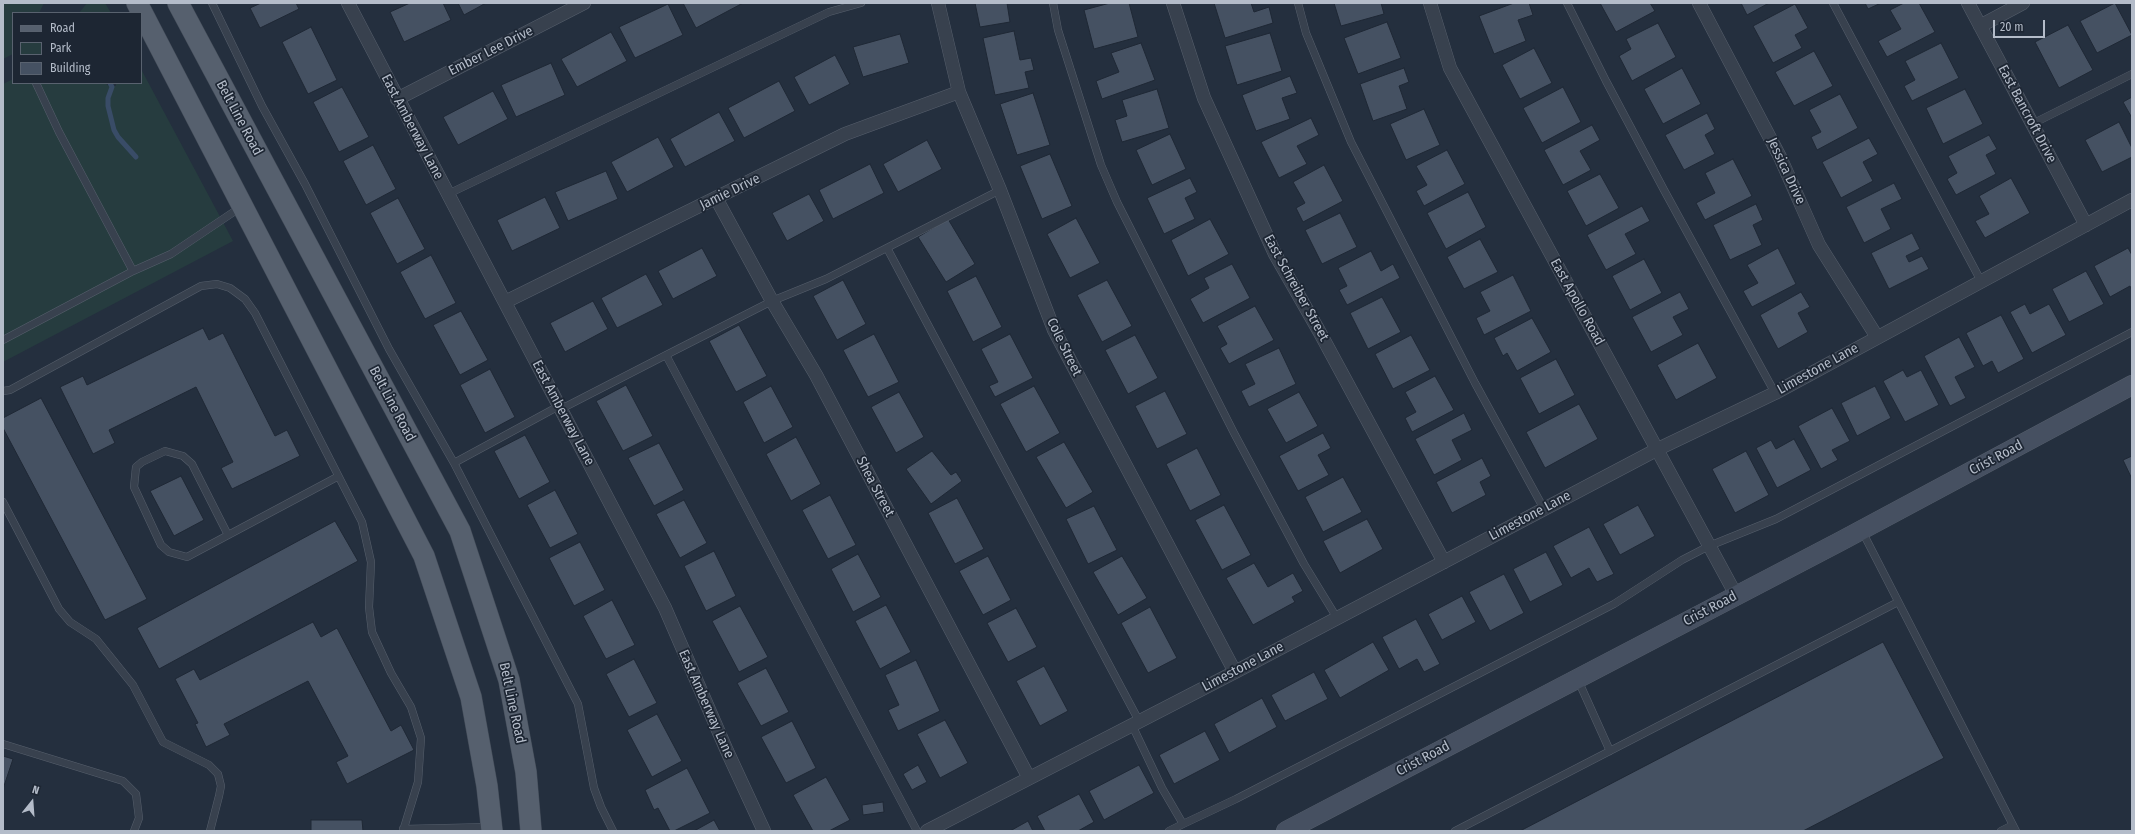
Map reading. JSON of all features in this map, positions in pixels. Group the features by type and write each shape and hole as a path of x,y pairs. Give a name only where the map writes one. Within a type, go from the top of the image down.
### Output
{"main road":[{"path":"137,3 142,12"},
{"name":"Belt Line Road","path":"178,3 460,531 509,680 526,772 531,831"},
{"path":"142,13 424,556 471,697 487,786 491,829"}],"street":[{"name":"East Amberway Lane","path":"348,3 665,608 727,752 764,831"},
{"name":"Ember Lee Drive","path":"397,98 584,3"},
{"name":"Cole Street","path":"938,3 959,92 1000,190 1054,330 1235,672"},
{"name":"East Schreiber Street","path":"1173,3 1204,98 1275,254 1319,331 1444,562"},
{"name":"East Apollo Road","path":"1430,3 1450,68 1736,595"},
{"name":"Jessica Drive","path":"1699,3 1780,157 1820,245 1877,337"},
{"name":"East Bancroft Drive","path":"1968,3 2086,225"},
{"path":"1980,26 2023,3"},
{"name":"Jamie Drive","path":"505,302 845,134 959,92"},
{"name":"Shea Street","path":"716,198 772,301 816,375 1030,778"},
{"name":"Limestone Lane","path":"927,831 1235,672 1658,449 1775,392 2132,200"},
{"name":"Crist Road","path":"1286,831 1862,530 2132,385"}],"lane":[{"path":"212,3 262,106 389,349 454,463 578,704 594,788 613,831"},
{"path":"448,194 829,12 861,3"},
{"path":"1053,3 1058,30 1099,158 1117,202 1234,433 1304,564 1337,618"},
{"path":"1298,3 1306,33 1350,142 1475,383 1544,509"},
{"path":"1567,3 1606,81 1664,190 1775,392"},
{"path":"1833,3 1981,281"},
{"path":"2032,124 2132,74"},
{"path":"36,84 59,132 133,271"},
{"path":"454,463 560,407 772,301 826,279 1000,190"},
{"path":"3,340 133,271 171,254 243,206"},
{"path":"887,248 1135,723 1162,788 1184,824"},
{"path":"3,391 10,390 24,383 201,286 217,284 230,288 246,298 255,313 337,477 362,522 371,562 369,607 372,632 391,673 411,707 421,738 418,782 403,830 491,829"},
{"path":"1169,831 1236,799 1614,604 1682,560 1709,546 1776,519 2132,332"},
{"path":"666,355 917,831"},
{"path":"228,535 192,464 183,456 165,451 142,462 136,467 134,487 161,545 169,552 187,557 337,477"},
{"path":"3,502 59,609 70,622 96,640 133,685 163,742 209,764 218,774 221,786 220,796 210,831"},
{"path":"1862,530 2014,828 2001,831"},
{"path":"1455,831 1898,602"},
{"path":"1577,678 1610,751"},
{"path":"3,744 123,781 136,794 138,818 134,831"}],"green space":[{"path":"3,3 44,3 40,12 12,12 12,54 3,59"},
{"path":"87,3 105,3 110,12 80,12"},
{"path":"142,71 233,241 3,362 3,84 12,80 12,84 106,84 116,86 116,84 142,84"}],"building":[{"path":"261,3 296,3 299,9 260,28 250,8"},
{"path":"410,3 443,3 451,20 404,42 390,12"},
{"path":"458,3 486,3 464,15"},
{"path":"683,3 743,3 696,28"},
{"path":"975,3 1007,3 1010,22 980,27"},
{"path":"1110,3 1129,3 1138,37 1094,49 1084,10"},
{"path":"1214,3 1251,3 1254,12 1269,7 1273,23 1225,38"},
{"path":"1334,3 1381,3 1384,14 1341,26"},
{"path":"1514,3 1529,3 1533,15 1518,20 1526,41 1494,54 1479,16"},
{"path":"1600,3 1650,3 1655,11 1616,32"},
{"path":"1741,3 1769,3 1747,15"},
{"path":"1865,3 1881,3 1868,9"},
{"path":"1904,3 1919,3 1935,32 1887,57 1878,41 1901,29 1890,10"},
{"path":"2115,3 2132,35 2097,53 2080,21"},
{"path":"668,4 683,35 635,58 619,27"},
{"path":"1795,4 1808,28 1795,35 1802,48 1773,63 1753,26"},
{"path":"1387,22 1401,58 1358,74 1344,38"},
{"path":"1658,23 1676,57 1632,81 1619,56 1631,49 1626,39"},
{"path":"2068,25 2093,70 2059,88 2035,42"},
{"path":"311,27 337,80 308,94 282,42"},
{"path":"1014,31 1020,60 1031,58 1034,70 1025,72 1029,88 995,95 983,38"},
{"path":"611,32 627,61 577,87 561,59"},
{"path":"1270,33 1282,71 1237,85 1225,46"},
{"path":"900,34 909,63 863,77 853,47"},
{"path":"1141,43 1155,80 1102,99 1096,81 1119,72 1111,53"},
{"path":"1941,43 1959,78 1912,101 1904,86 1915,80 1905,61"},
{"path":"1534,48 1552,83 1520,99 1502,65"},
{"path":"1814,51 1833,86 1794,106 1775,72"},
{"path":"835,55 850,84 809,105 794,77"},
{"path":"551,63 565,95 516,117 501,85"},
{"path":"1404,68 1409,82 1399,86 1407,109 1373,121 1360,84"},
{"path":"1682,68 1701,104 1663,124 1644,89"},
{"path":"1290,76 1297,93 1282,98 1290,119 1256,131 1242,95"},
{"path":"779,81 795,111 744,138 728,108"},
{"path":"342,87 369,137 339,152 313,102"},
{"path":"1563,87 1581,122 1542,143 1523,108"},
{"path":"1157,89 1169,128 1122,142 1115,120 1127,116 1122,100"},
{"path":"1965,89 1983,124 1943,144 1926,108"},
{"path":"493,91 508,119 458,145 443,117"},
{"path":"1033,93 1050,145 1017,155 1000,104"},
{"path":"1840,94 1858,128 1817,150 1811,137 1821,132 1809,110"},
{"path":"2132,97 2132,118 2123,102"},
{"path":"1424,109 1440,145 1406,160 1390,124"},
{"path":"719,112 735,141 685,167 670,139"},
{"path":"1707,113 1715,129 1705,135 1715,154 1684,170 1665,135"},
{"path":"1311,118 1319,135 1297,146 1307,164 1279,178 1261,142"},
{"path":"2119,122 2132,148 2132,157 2102,172 2085,140"},
{"path":"1592,125 1600,140 1580,151 1591,170 1563,185 1544,150"},
{"path":"1170,134 1186,169 1152,185 1136,150"},
{"path":"1989,135 1997,149 1986,155 1996,174 1956,195 1947,179 1957,173 1948,156"},
{"path":"658,137 674,167 627,192 611,162"},
{"path":"1869,138 1878,154 1863,162 1873,181 1841,198 1822,162"},
{"path":"927,140 942,169 898,192 883,164"},
{"path":"373,145 396,189 366,205 343,161"},
{"path":"1447,150 1465,184 1424,206 1416,191 1427,185 1416,166"},
{"path":"1050,154 1072,206 1042,219 1020,166"},
{"path":"1733,159 1752,196 1705,220 1696,203 1715,193 1705,173"},
{"path":"870,164 884,193 833,219 819,190"},
{"path":"1324,165 1343,201 1303,222 1296,208 1305,203 1293,182"},
{"path":"606,171 618,199 568,221 555,192"},
{"path":"1600,174 1619,208 1586,226 1567,191"},
{"path":"1190,178 1197,192 1185,198 1195,219 1164,234 1147,198"},
{"path":"2011,178 2030,213 1985,238 1975,221 1989,214 1979,196"},
{"path":"1894,183 1902,199 1881,209 1891,229 1864,243 1846,207"},
{"path":"1468,192 1486,227 1446,249 1427,213"},
{"path":"809,194 824,221 787,241 772,213"},
{"path":"545,197 560,228 512,251 497,220"},
{"path":"398,198 425,249 397,264 370,213"},
{"path":"1756,204 1763,220 1753,225 1762,245 1730,260 1713,225"},
{"path":"1642,206 1650,221 1625,234 1636,254 1606,270 1587,235"},
{"path":"1340,213 1357,247 1322,264 1305,230"},
{"path":"1076,218 1100,263 1070,278 1047,234"},
{"path":"948,219 975,264 946,282 918,237"},
{"path":"1210,219 1229,254 1188,276 1171,240"},
{"path":"1912,233 1920,249 1906,256 1909,262 1922,256 1929,269 1889,289 1871,253"},
{"path":"1480,239 1498,272 1464,289 1447,257"},
{"path":"702,248 717,276 673,299 658,271"},
{"path":"1778,248 1796,284 1752,307 1743,291 1758,283 1747,265"},
{"path":"2128,248 2132,255 2132,291 2130,286 2110,297 2094,266"},
{"path":"1371,251 1381,271 1393,264 1400,278 1347,305 1339,290 1347,286 1338,268"},
{"path":"431,255 456,303 425,319 400,272"},
{"path":"1644,259 1662,293 1630,310 1612,276"},
{"path":"1232,264 1250,298 1203,323 1190,299 1209,288 1204,278"},
{"path":"2086,271 2104,304 2069,322 2052,289"},
{"path":"646,274 663,305 617,328 601,298"},
{"path":"1513,275 1531,311 1484,335 1476,318 1490,311 1480,292"},
{"path":"976,276 1002,327 973,342 947,291"},
{"path":"843,280 866,324 837,340 813,296"},
{"path":"1107,280 1132,326 1102,342 1077,295"},
{"path":"1680,292 1689,309 1673,317 1683,335 1651,352 1632,317"},
{"path":"1801,292 1810,307 1798,313 1808,332 1778,349 1760,315"},
{"path":"1382,297 1401,332 1368,349 1350,313"},
{"path":"593,301 608,329 565,352 550,323"},
{"path":"2025,304 2030,314 2049,304 2066,335 2032,353 2010,312"},
{"path":"1255,306 1274,340 1229,364 1220,348 1227,344 1217,326"},
{"path":"461,311 488,360 460,375 433,325"},
{"path":"2001,315 2024,359 1998,373 1992,361 1983,366 1966,333"},
{"path":"1532,318 1551,352 1517,371 1507,353 1503,356 1494,338"},
{"path":"739,325 767,376 736,392 709,341"},
{"path":"203,328 209,340 223,333 275,436 287,430 300,456 232,489 221,468 233,462 196,387 109,430 115,443 93,454 60,387 83,376 87,385"},
{"path":"874,334 899,382 868,397 843,350"},
{"path":"1010,334 1033,378 995,397 989,386 998,382 981,349"},
{"path":"1135,335 1158,378 1128,394 1105,350"},
{"path":"1411,335 1430,370 1393,389 1375,354"},
{"path":"1959,337 1975,367 1955,377 1966,398 1950,406 1924,356"},
{"path":"1698,343 1717,378 1676,400 1657,365"},
{"path":"1279,348 1296,384 1249,407 1241,391 1255,384 1245,364"},
{"path":"1556,359 1575,395 1539,414 1520,378"},
{"path":"490,369 515,417 485,433 460,385"},
{"path":"1903,370 1907,377 1921,370 1939,405 1905,422 1883,381"},
{"path":"1435,376 1454,410 1412,432 1405,418 1416,412 1405,392"},
{"path":"626,385 653,436 623,451 596,401"},
{"path":"771,386 793,427 764,443 743,402"},
{"path":"1034,386 1060,433 1026,452 1000,404"},
{"path":"1875,386 1891,418 1857,436 1841,403"},
{"path":"1165,391 1187,434 1157,449 1135,406"},
{"path":"899,392 924,437 896,453 871,407"},
{"path":"1299,392 1318,426 1286,443 1267,409"},
{"path":"41,398 147,599 105,620 3,428 3,418"},
{"path":"1579,404 1598,439 1545,468 1526,432"},
{"path":"1832,408 1850,441 1832,450 1838,460 1821,469 1798,426"},
{"path":"1464,413 1472,430 1452,440 1462,460 1434,475 1415,439"},
{"path":"1323,433 1331,448 1318,455 1329,475 1298,491 1279,456"},
{"path":"525,435 550,482 519,499 494,451"},
{"path":"796,437 821,484 791,501 766,454"},
{"path":"1794,439 1811,470 1777,488 1756,448 1771,440 1776,449"},
{"path":"1064,442 1093,492 1066,508 1036,457"},
{"path":"659,443 684,490 654,506 628,458"},
{"path":"1197,448 1221,495 1190,511 1166,464"},
{"path":"932,451 951,475 956,472 962,481 931,504 906,469"},
{"path":"1746,451 1769,495 1735,513 1712,469"},
{"path":"2132,456 2132,479 2123,460"},
{"path":"1482,458 1491,476 1480,482 1486,495 1452,513 1436,482"},
{"path":"181,476 204,520 174,536 150,491"},
{"path":"1343,477 1362,512 1323,532 1305,497"},
{"path":"555,490 578,534 550,548 527,505"},
{"path":"830,495 856,545 828,559 802,510"},
{"path":"957,498 984,549 955,564 928,513"},
{"path":"684,500 707,543 680,558 656,514"},
{"path":"1224,505 1251,555 1222,570 1195,520"},
{"path":"1638,505 1655,536 1620,555 1603,524"},
{"path":"1094,506 1117,550 1088,564 1066,519"},
{"path":"1367,519 1383,549 1340,573 1323,541"},
{"path":"335,521 358,561 159,669 137,628"},
{"path":"1589,527 1614,574 1597,582 1589,568 1571,578 1553,546"},
{"path":"580,542 605,590 574,606 549,558"},
{"path":"714,551 736,596 706,611 684,566"},
{"path":"1546,552 1563,585 1530,602 1513,569"},
{"path":"858,554 881,597 853,612 831,569"},
{"path":"988,556 1011,600 983,615 959,571"},
{"path":"1122,556 1147,598 1118,615 1093,572"},
{"path":"1254,563 1268,587 1293,573 1303,591 1292,597 1295,602 1253,625 1226,578"},
{"path":"1504,574 1524,613 1490,631 1469,592"},
{"path":"1462,596 1476,622 1442,640 1428,614"},
{"path":"612,600 635,645 606,659 583,616"},
{"path":"886,605 911,652 880,669 855,621"},
{"path":"740,606 768,657 739,672 712,621"},
{"path":"1150,607 1177,658 1148,673 1121,623"},
{"path":"1016,608 1037,647 1008,662 987,623"},
{"path":"1416,619 1440,664 1424,672 1417,659 1399,669 1382,637"},
{"path":"313,622 321,637 337,628 391,731 401,725 414,750 347,784 336,762 348,756 308,681 224,724 230,735 206,747 195,724 198,723 175,679 194,669 200,680"},
{"path":"1373,642 1389,670 1340,698 1324,670"},
{"path":"1883,642 1944,758 1803,831 1520,831"},
{"path":"634,659 657,703 629,717 606,674"},
{"path":"916,660 940,711 898,731 888,710 899,705 885,675"},
{"path":"1044,666 1068,711 1040,726 1016,681"},
{"path":"766,668 789,712 761,726 737,683"},
{"path":"1314,672 1328,699 1285,721 1271,695"},
{"path":"1262,698 1277,727 1229,753 1214,724"},
{"path":"657,714 682,761 652,777 627,730"},
{"path":"945,720 968,763 940,778 917,734"},
{"path":"792,721 816,768 786,783 761,737"},
{"path":"1205,731 1220,760 1174,784 1159,755"},
{"path":"3,756 13,759 3,789"},
{"path":"918,765 927,782 912,790 903,774"},
{"path":"1139,765 1154,793 1104,820 1089,791"},
{"path":"687,768 710,813 674,831 670,831 658,808 654,810 645,790"},
{"path":"826,777 850,820 829,831 813,831 793,795"},
{"path":"1079,794 1094,822 1078,831 1045,831 1037,816"},
{"path":"883,802 884,812 863,815 862,805"},
{"path":"311,820 362,820 363,831 311,831"},
{"path":"714,820 720,831 694,831"},
{"path":"1028,821 1033,831 1010,831"}],"waterway":[{"path":"110,84 112,87 108,98 108,106 114,130 118,137 136,157"}]}
